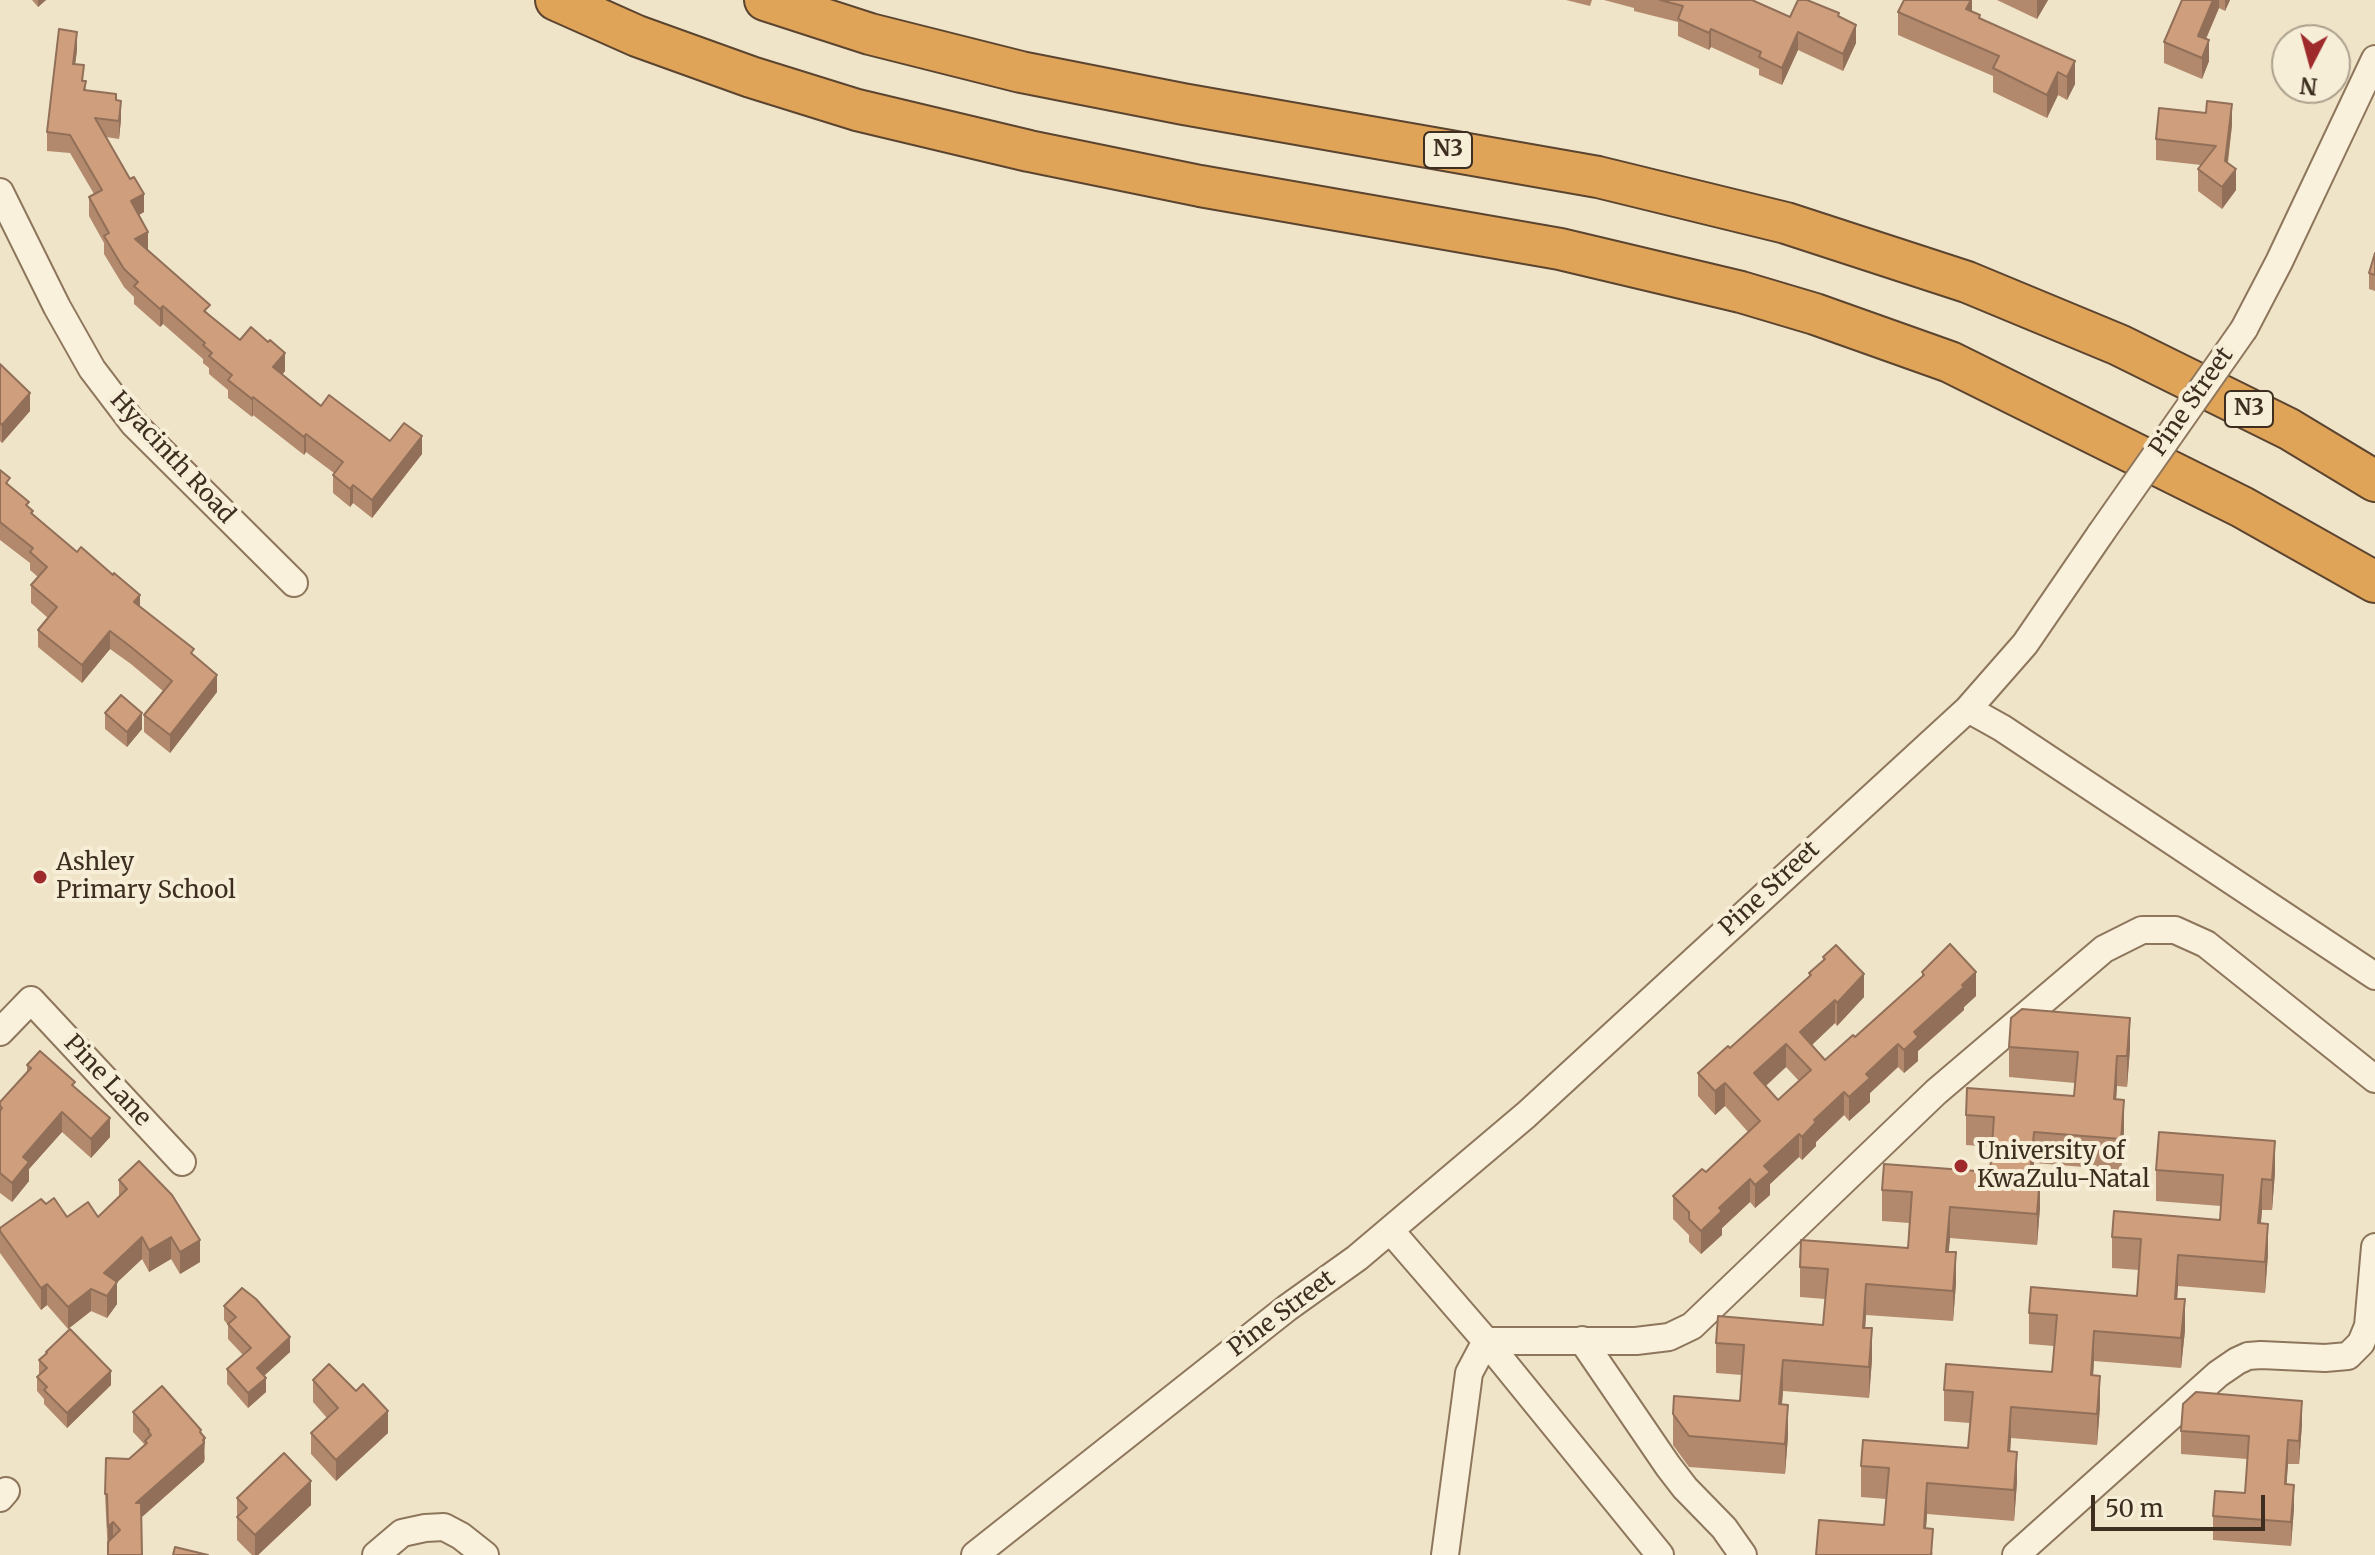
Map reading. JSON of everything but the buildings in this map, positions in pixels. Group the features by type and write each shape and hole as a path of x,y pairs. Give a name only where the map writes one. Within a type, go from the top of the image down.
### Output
{"highway":[{"path":"556,0 637,36 751,77 857,110 1029,151 1200,186 1560,249 1755,296 1815,314 1950,362 2242,507 2375,582"},
{"name":"N3","path":"765,0 870,34 1021,72 1183,104 1598,177 1786,223 1967,282 2119,345 2289,429 2375,481"},
{"path":"2289,429 2375,455"},
{"path":"2242,507 2265,543 2375,611"}],"street":[{"name":"Pine Street","path":"975,1555 1390,1230 1526,1115 1968,709 2025,644 2244,329 2286,248 2375,59"},
{"name":"Hyacinth Road","path":"0,192 57,307 92,369 133,423 294,583"},
{"path":"1968,709 2002,728 2375,976"},
{"path":"1486,1341 1636,1341 1669,1337 1692,1326 1936,1092 2104,949 2142,930 2175,930 2206,944 2375,1079"},
{"name":"Pine Lane","path":"0,1032 31,1000 182,1162"},
{"path":"1390,1230 1486,1341 1660,1555"},
{"path":"2016,1555 2218,1374 2237,1361 2261,1355 2348,1356 2361,1343 2368,1326 2375,1247"},
{"path":"1582,1340 1668,1466 1724,1528 1743,1555"},
{"path":"1445,1555 1469,1373 1486,1341"},
{"path":"376,1555 402,1533 444,1527 485,1555"}],"place":[{"name":"Ashley Primary School","path":"40,877"},
{"name":"University of KwaZulu-Natal","path":"1961,1166"}]}
